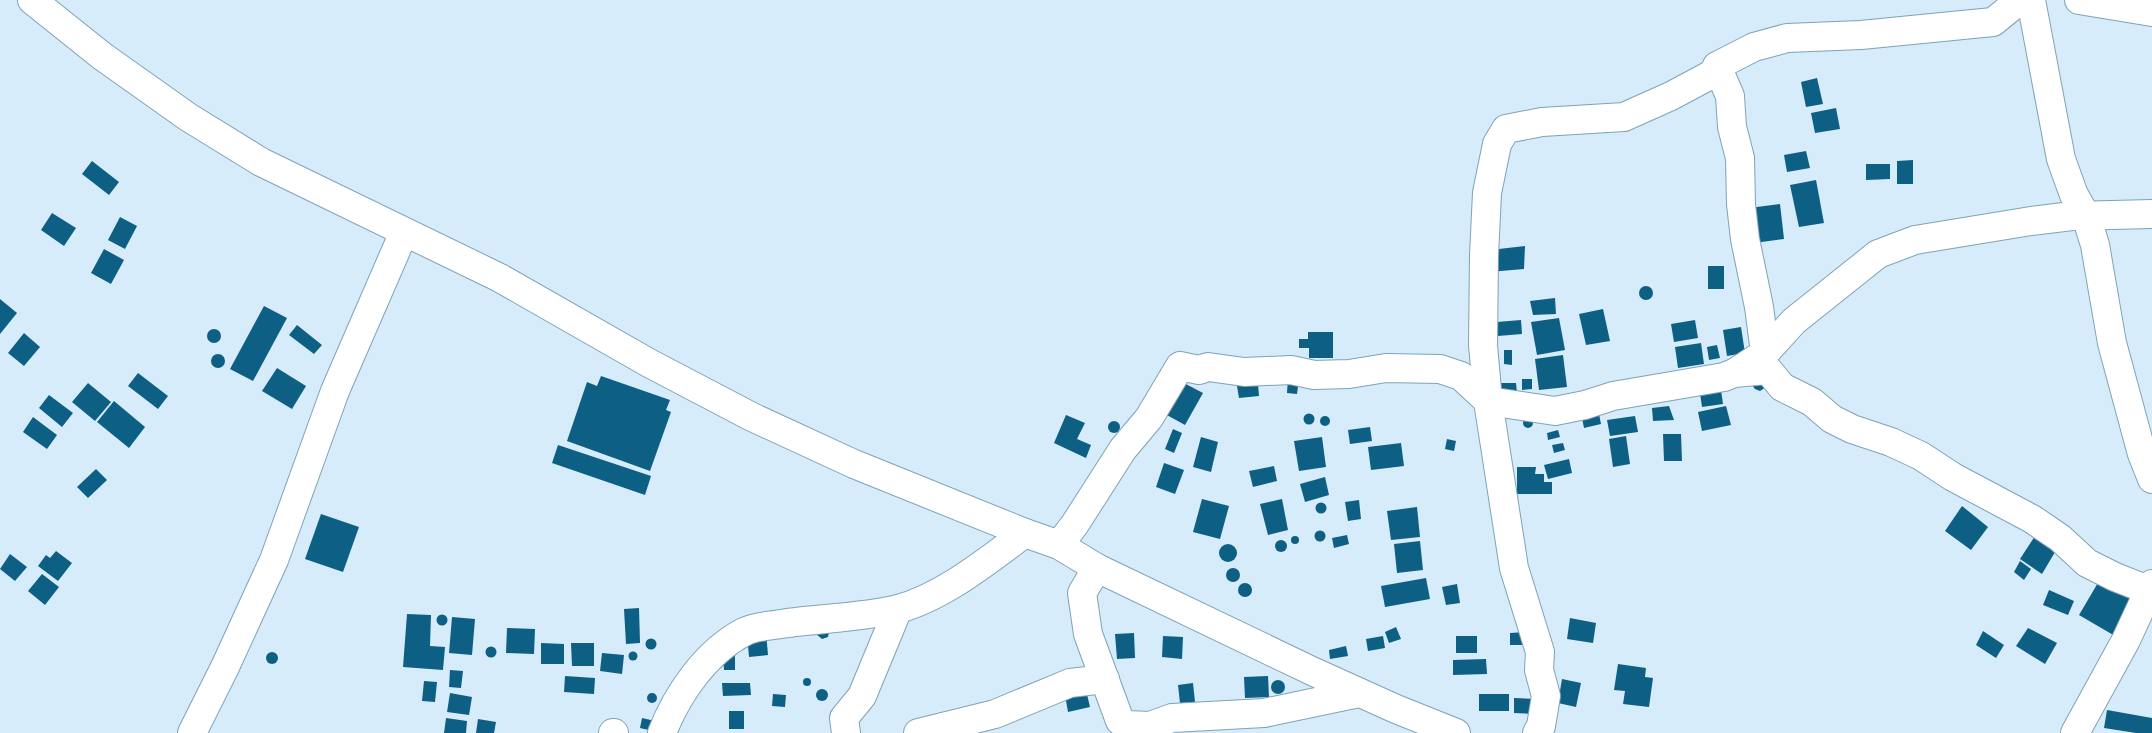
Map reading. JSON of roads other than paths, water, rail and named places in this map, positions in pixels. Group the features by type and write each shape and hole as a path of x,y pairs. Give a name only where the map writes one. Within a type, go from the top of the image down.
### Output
{"street":[{"path":"32,0 102,56 188,117 261,162 500,278 641,358 752,417 854,464 1059,545 1097,568 1359,693 1456,733"},
{"path":"1537,733 1541,726 1546,696 1539,670 1540,652 1514,568 1488,401 1483,344 1487,193 1498,144 1506,130 1542,122 1624,116 1671,96 1714,74 1717,66 1754,47 1787,38 1861,34 1993,22 2020,0"},
{"path":"2030,0 2039,35 2042,65 2062,159 2074,195 2086,216 2095,245 2112,342 2142,454 2152,479"},
{"path":"2079,0 2152,12"},
{"path":"1717,66 1730,96 1732,126 1740,158 1741,204 1745,239 1759,306 1765,353"},
{"path":"1059,545 1124,449 1149,418 1180,366 1199,370 1208,366 1244,372 1291,370 1314,375 1349,374 1386,368 1440,369 1461,376 1488,401 1555,411 1585,405 1613,396 1724,377 1734,373 1765,353 1794,321 1878,254 1916,240 2031,221 2086,216 2152,214"},
{"path":"192,733 274,560 335,391 404,232"},
{"path":"1734,373 1768,370 1782,387 1812,402 1832,419 1852,429 1891,442 1921,456 1952,477 2032,520 2060,538 2087,563 2115,577 2150,587 2126,640 2075,733"},
{"path":"662,733 669,715 686,685 712,655 745,631 780,624 898,609 921,602 967,574 1025,533"},
{"path":"1097,568 1082,593 1088,634 1120,722 1127,725 1150,726 1172,718 1264,714 1359,693"},
{"path":"846,733 844,718 862,696 898,609"},
{"path":"918,733 995,714 1070,683 1105,680"}]}
